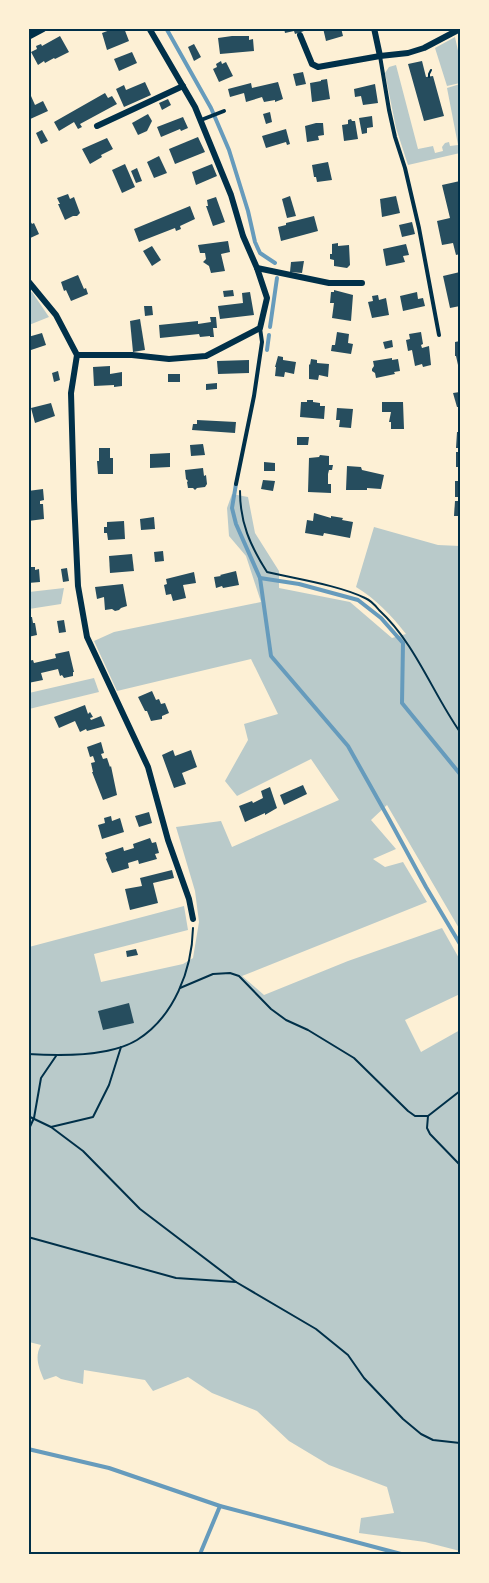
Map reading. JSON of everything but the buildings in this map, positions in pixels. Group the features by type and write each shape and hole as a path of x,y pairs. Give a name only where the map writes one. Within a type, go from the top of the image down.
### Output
{"street":[{"path":"28,36 44,28"},
{"path":"77,355 169,359 206,356 260,328 267,298 243,236 231,195 201,120 149,28"},
{"path":"374,28 380,56"},
{"path":"300,35 312,64 318,67 401,54 424,48 460,29"},
{"path":"97,126 183,86"},
{"path":"257,268 329,283 362,283"},
{"path":"28,281 56,315 77,355 71,393 74,499 78,586 87,637 148,767 168,840 189,899 193,919"}],"lane":[{"path":"380,56 395,137 419,228 439,335"},
{"path":"201,120 224,111"},
{"path":"238,485 262,342 260,328"}],"path":[{"path":"429,77 431,70"},
{"path":"238,485 242,520 256,554 267,572 340,589 367,598 388,618 405,640 447,714 460,732"},
{"path":"28,1054 56,1056 89,1054 121,1047 136,1041 151,1030 169,1009 185,976 193,919"},
{"path":"180,988 213,974 230,972 239,976 271,1009 286,1020 308,1030 354,1058 408,1111 416,1116 428,1116 460,1091"},
{"path":"51,1127 93,1117 109,1085 121,1047"},
{"path":"28,1131 34,1118 40,1078 56,1056"},
{"path":"28,1116 51,1127 83,1151 140,1209 236,1282 316,1329 348,1355 364,1378 403,1419 421,1434 433,1440 460,1443"},
{"path":"428,1116 427,1128 430,1134 460,1165"},
{"path":"28,1237 176,1278 236,1282"}],"shaded area":[{"path":"455,37 460,60 460,75 458,76 460,83 447,86 435,48"},
{"path":"396,65 418,149 433,146 435,153 443,151 442,147 445,143 449,142 450,146 458,145 447,88 460,84 460,153 408,165 396,128 385,73 389,67"},
{"path":"32,292 49,317 29,325 29,293"},
{"path":"232,494 248,497 255,533 279,571 279,588 350,602 392,638 406,634 383,608 356,587 374,527 438,545 460,546 460,930 387,805 371,820 396,849 373,859 385,867 403,862 427,902 242,976 264,995 348,961 442,928 460,960 460,994 405,1020 421,1052 460,1030 460,1551 425,1542 359,1533 361,1518 394,1513 387,1487 329,1465 289,1441 257,1411 212,1393 188,1377 153,1391 145,1380 84,1370 83,1384 56,1376 44,1380 38,1358 41,1345 29,1342 29,947 184,906 188,930 94,954 101,982 183,964 193,958 199,922 195,891 176,827 221,821 232,847 339,800 311,759 237,796 225,781 248,740 244,724 278,714 251,659 117,691 94,641 114,632 261,602 246,556 229,536 227,508"},
{"path":"64,588 61,604 29,609 29,592"},
{"path":"94,678 99,692 29,709 29,693"}],"waterway":[{"path":"166,28 211,108 229,150 260,253 275,263"},
{"path":"270,327 277,278"},
{"path":"267,350 269,335"},
{"path":"236,484 232,508 236,524 260,578 271,656 348,746 460,944"},
{"path":"260,578 299,584 358,600 381,618 403,643 402,703 460,774"},
{"path":"28,1449 109,1468 220,1506 401,1554"},
{"path":"200,1554 220,1506"}]}
